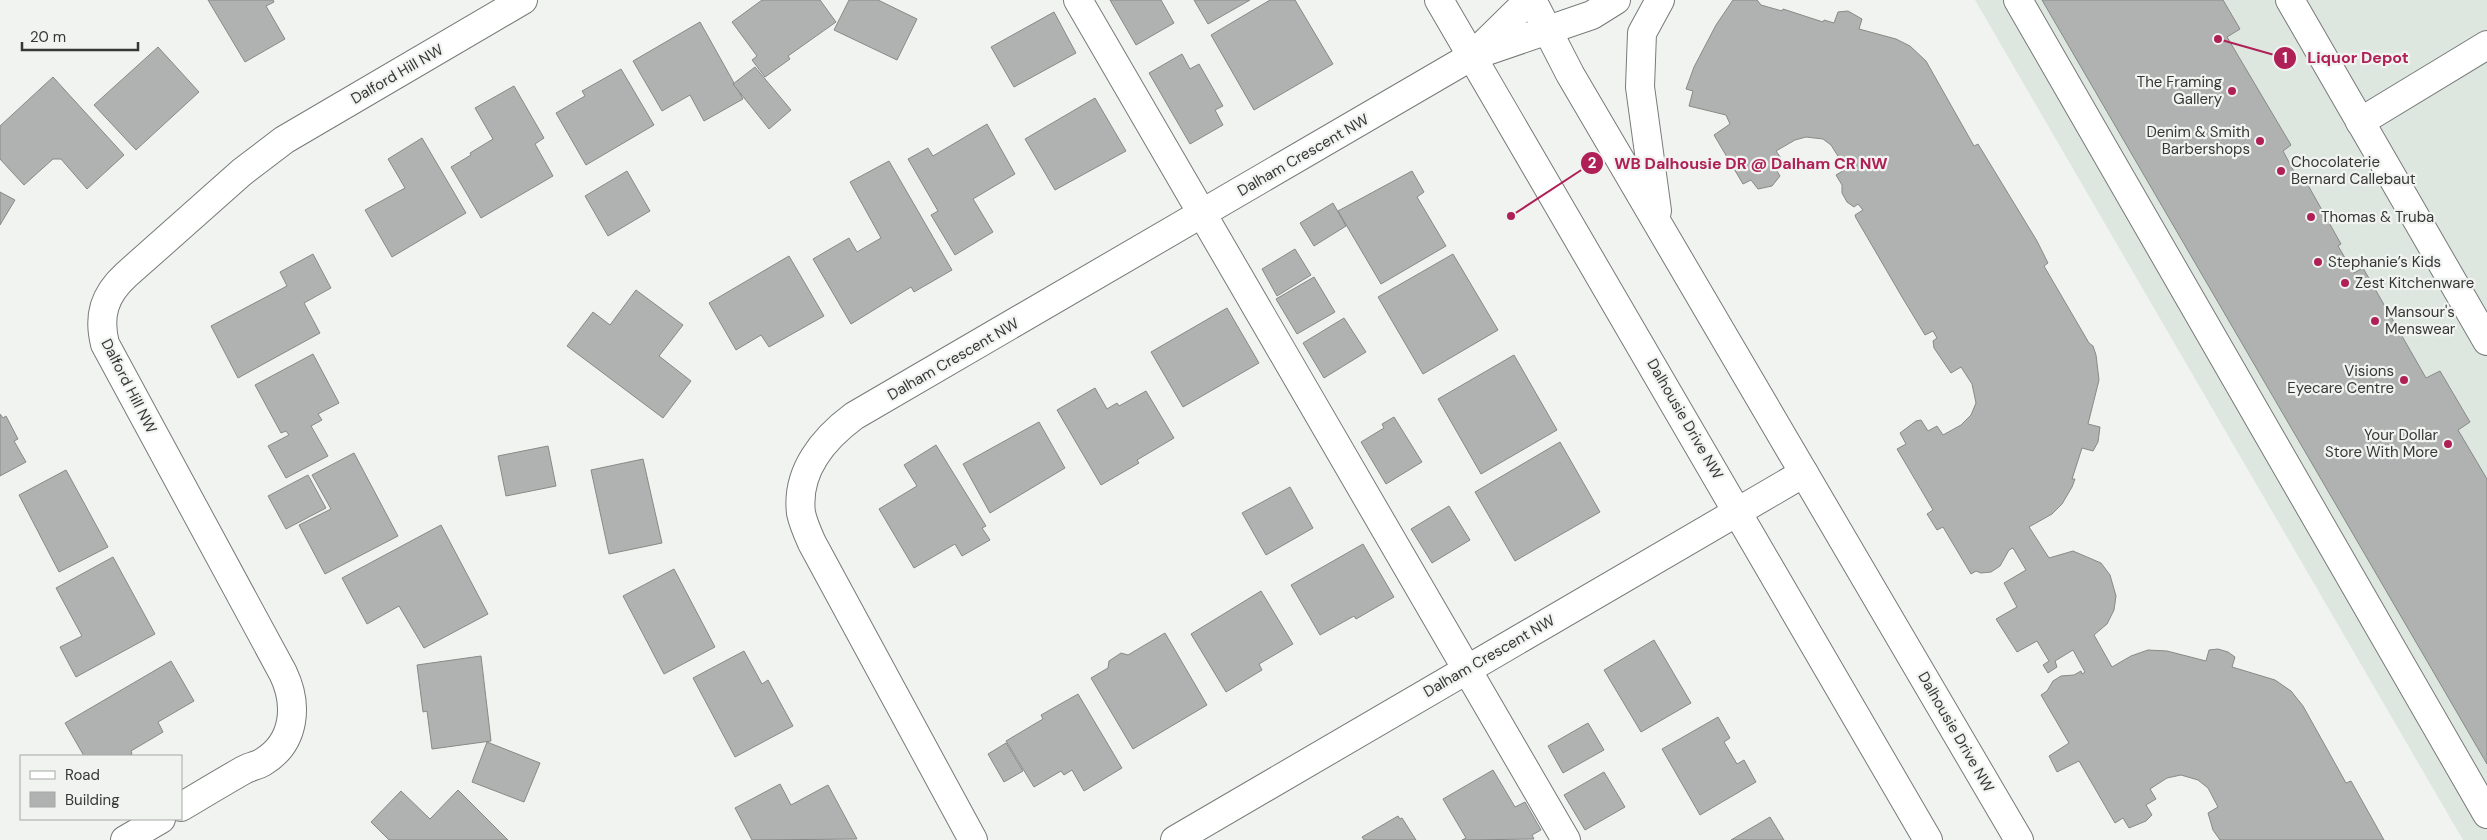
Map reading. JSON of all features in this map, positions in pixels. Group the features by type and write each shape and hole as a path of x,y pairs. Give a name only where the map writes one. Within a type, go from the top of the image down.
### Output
{"street":[{"name":"Dalford Hill NW","path":"182,806 245,769 263,762 278,749 288,733 293,718 293,703 283,673 105,344 101,328 102,312 106,298 115,285 140,262 242,172 284,140 523,0"},
{"path":"1078,0 1566,840"},
{"name":"Dalhousie Drive NW","path":"1439,0 1739,511 1928,840"},
{"path":"1472,56 1531,0"},
{"name":"Dalhousie Drive NW","path":"1531,0 1570,74 2019,840"},
{"path":"1472,56 1592,15 1616,0"},
{"path":"1659,225 1640,87 1642,33 1660,0"},
{"path":"2018,0 2487,814"},
{"path":"2290,0 2360,122 2415,212 2487,341"},
{"path":"2360,122 2487,45"},
{"name":"Dalham Crescent NW","path":"973,840 812,543 801,514 802,484 812,459 834,431 854,416 1472,56"},
{"name":"Dalham Crescent NW","path":"1174,840 1804,473"},
{"path":"125,840 159,820"}],"shaded area":[{"path":"1975,0 2487,0 2487,840 2463,840"}],"building":[{"path":"208,0 273,0 274,2 266,6 285,39 245,62"},
{"path":"762,0 820,0 836,22 788,56 790,59 765,77 752,60 757,56 732,22"},
{"path":"849,0 878,0 917,19 897,60 834,30"},
{"path":"1110,0 1161,0 1174,23 1136,45"},
{"path":"1194,0 1250,0 1208,24"},
{"path":"1270,0 1295,0 1333,64 1254,110 1211,35"},
{"path":"1733,0 1757,0 1761,5 1782,11 1783,9 1823,22 1824,20 1834,23 1838,12 1848,11 1862,19 1859,29 1896,39 1910,46 1926,61 1974,146 1978,144 2037,241 2048,263 2044,266 2089,343 2093,346 2096,355 2099,380 2088,424 2100,427 2098,442 2093,451 2082,448 2072,479 2075,479 2062,504 2052,514 2029,527 2049,558 2073,551 2101,563 2110,575 2116,596 2114,610 2107,624 2094,635 2112,667 2131,656 2148,650 2167,651 2206,661 2209,650 2218,649 2228,652 2235,657 2232,667 2275,680 2291,691 2303,706 2346,783 2351,781 2384,840 2220,840 2213,830 2208,813 2218,807 2208,788 2198,780 2181,775 2167,778 2150,789 2156,799 2146,805 2152,815 2146,821 2129,828 2123,818 2115,823 2079,761 2057,772 2049,756 2069,743 2041,695 2047,691 2053,681 2061,676 2074,675 2081,671 2082,674 2085,672 2073,650 2055,661 2057,667 2048,673 2043,665 2049,661 2037,641 2017,652 1996,619 2017,607 2004,583 2026,570 2013,548 2009,550 2000,566 1991,572 1981,573 1976,571 1971,574 1943,527 1937,530 1927,514 1933,510 1897,449 1906,444 1900,433 1916,421 1921,420 1928,431 1937,426 1943,435 1961,425 1971,415 1976,403 1972,384 1961,367 1951,373 1934,348 1933,341 1937,338 1933,331 1925,335 1902,297 1856,218 1855,215 1863,210 1858,204 1854,207 1847,202 1842,193 1842,185 1836,175 1846,169 1831,145 1823,139 1806,137 1795,140 1776,151 1783,161 1774,166 1780,176 1772,186 1758,189 1751,180 1743,184 1714,135 1730,124 1726,115 1689,106 1693,91 1686,89 1694,67 1716,25"},
{"path":"2042,0 2223,0 2240,29 2227,37 2291,145 2283,151 2299,181 2304,178 2341,244 2338,246 2354,273 2363,268 2426,378 2440,371 2470,422 2458,430 2487,479 2487,764"},
{"path":"1054,12 1076,53 1014,87 991,47"},
{"path":"700,22 743,99 704,121 690,95 662,111 633,61"},
{"path":"158,47 199,92 136,150 94,105"},
{"path":"1182,54 1190,69 1199,64 1223,106 1215,110 1223,125 1190,144 1149,73"},
{"path":"755,67 791,110 769,129 733,84"},
{"path":"621,69 654,125 586,165 556,113 585,96 582,91"},
{"path":"53,77 124,155 87,189 61,159 53,159 24,185 0,159 0,126"},
{"path":"514,86 544,138 535,144 553,176 481,218 451,167 493,139 475,108"},
{"path":"1095,98 1126,151 1055,190 1025,139"},
{"path":"987,124 1015,174 973,199 993,232 955,255 931,215 938,211 908,159 928,148 933,156"},
{"path":"422,138 466,213 392,257 365,210 405,188 388,159"},
{"path":"889,161 952,270 914,292 911,287 851,324 813,259 849,238 857,252 881,238 850,182"},
{"path":"627,171 650,211 608,236 585,196"},
{"path":"1412,171 1424,192 1417,197 1446,246 1381,284 1338,211"},
{"path":"0,192 15,200 0,225"},
{"path":"1333,203 1346,226 1314,246 1300,223"},
{"path":"1295,249 1311,275 1277,296 1262,269"},
{"path":"313,254 331,288 304,303 320,333 238,378 211,326 287,286 280,272"},
{"path":"1453,254 1498,330 1423,374 1378,297"},
{"path":"789,256 824,316 769,347 761,335 736,350 709,303"},
{"path":"1314,277 1335,312 1297,334 1276,299"},
{"path":"636,290 683,325 659,356 691,381 663,418 567,346 593,312 610,325"},
{"path":"1227,308 1259,363 1183,407 1151,352"},
{"path":"1344,318 1366,352 1324,378 1303,343"},
{"path":"313,354 339,403 318,414 322,420 311,426 328,456 286,478 268,446 289,435 286,431 281,433 255,385"},
{"path":"1514,355 1557,430 1481,474 1438,399"},
{"path":"1095,388 1107,409 1117,403 1119,406 1146,391 1174,438 1137,460 1139,463 1101,485 1057,410"},
{"path":"0,414 3,418 6,416 18,439 14,441 26,462 0,476"},
{"path":"1394,417 1422,462 1386,484 1361,442 1384,428 1382,424"},
{"path":"1039,422 1065,468 990,513 963,464"},
{"path":"1560,442 1600,512 1515,561 1475,492"},
{"path":"936,445 986,526 982,528 990,540 962,556 955,544 914,568 879,509 917,486 904,465"},
{"path":"548,446 556,486 506,496 498,456"},
{"path":"354,453 398,536 325,574 299,525 331,509 312,475"},
{"path":"643,459 662,543 609,554 591,470"},
{"path":"66,470 108,547 59,572 19,495"},
{"path":"308,475 326,508 286,529 268,496"},
{"path":"1290,487 1313,528 1266,555 1242,513"},
{"path":"1449,506 1470,540 1432,563 1411,529"},
{"path":"441,525 488,614 424,648 399,606 367,624 342,578"},
{"path":"1363,544 1394,597 1356,619 1354,616 1320,635 1291,585"},
{"path":"113,557 155,634 76,677 60,647 82,636 56,588"},
{"path":"674,569 715,647 664,674 623,596"},
{"path":"1261,591 1293,644 1259,664 1262,670 1226,692 1191,634"},
{"path":"1165,633 1207,705 1133,749 1091,678 1108,668 1109,661 1121,653 1128,655"},
{"path":"1654,640 1691,703 1641,732 1604,670"},
{"path":"744,651 762,684 768,680 793,726 735,757 693,678"},
{"path":"481,656 491,741 432,749 427,711 423,712 417,665"},
{"path":"171,661 194,701 158,722 163,732 131,751 132,754 130,755 83,755 65,723"},
{"path":"1078,694 1122,768 1084,791 1072,770 1064,775 1061,771 1034,787 1006,741 1043,719 1041,715"},
{"path":"1718,717 1730,738 1724,742 1737,764 1744,760 1756,782 1700,815 1662,749"},
{"path":"1588,723 1604,750 1563,773 1548,746"},
{"path":"487,742 540,763 524,802 472,782"},
{"path":"1006,743 1023,771 1004,782 988,754"},
{"path":"1493,770 1515,807 1525,802 1541,830 1532,835 1534,839 1462,840 1466,838 1443,799"},
{"path":"1604,772 1625,807 1585,830 1564,795"},
{"path":"780,784 791,805 828,785 857,839 752,840 735,808"},
{"path":"458,790 508,840 389,840 371,822 401,791 430,819"},
{"path":"1398,816 1400,819 1402,818 1416,840 1364,840 1362,837"},
{"path":"1770,817 1784,840 1731,840"}],"place":[{"name":"Liquor Depot","path":"2218,39"},
{"name":"The Framing Gallery","path":"2232,91"},
{"name":"Denim & Smith Barbershops","path":"2260,141"},
{"name":"Chocolaterie Bernard Callebaut","path":"2281,171"},
{"name":"WB Dalhousie DR @ Dalham CR NW","path":"1511,216"},
{"name":"Thomas & Truba","path":"2311,217"},
{"name":"Stephanie’s Kids","path":"2318,262"},
{"name":"Zest Kitchenware","path":"2345,283"},
{"name":"Mansour's Menswear","path":"2375,321"},
{"name":"Visions Eyecare Centre","path":"2404,380"},
{"name":"Your Dollar Store With More","path":"2448,444"}]}
